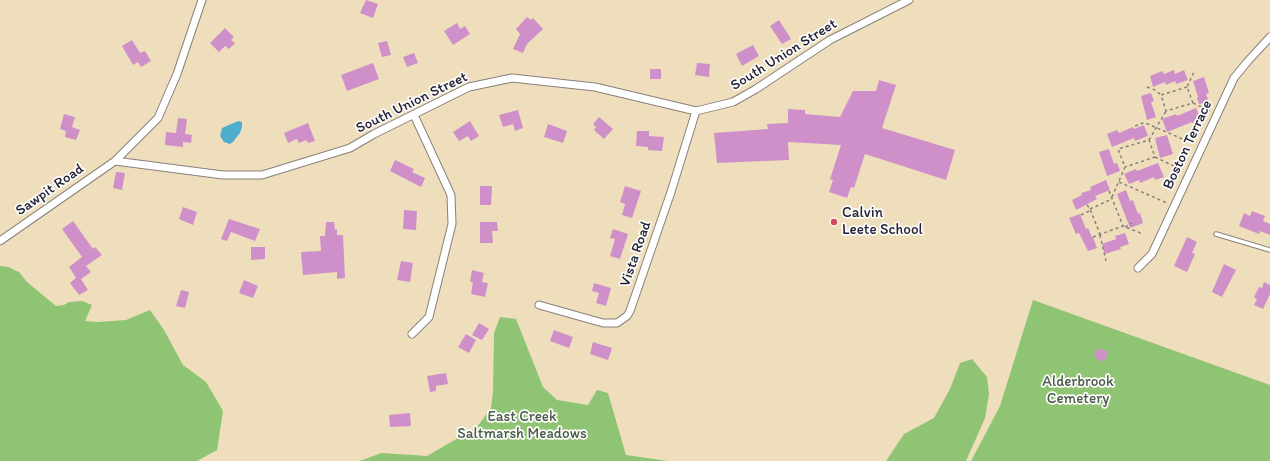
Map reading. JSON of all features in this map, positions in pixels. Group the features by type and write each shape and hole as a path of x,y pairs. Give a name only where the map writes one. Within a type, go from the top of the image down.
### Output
{"street":[{"name":"Sawpit Road","path":"0,241 115,161 158,118 177,74 202,0"},
{"name":"South Union Street","path":"115,161 223,175 262,175 350,148 374,134 469,87 512,78 595,87 696,111 733,102 756,89 830,40 909,0"},
{"name":"Boston Terrace","path":"1138,268 1152,254 1234,78 1270,37"},
{"name":"Vista Road","path":"539,305 603,323 617,323 627,316 671,192 696,111"},
{"path":"412,334 429,317 452,224 451,195 414,115"}],"lane":[{"path":"1216,234 1270,250"}],"path":[{"path":"1192,103 1187,86 1194,72"},
{"path":"1154,86 1155,90"},
{"path":"1160,95 1187,86"},
{"path":"1147,87 1155,90 1160,95 1166,111"},
{"path":"1125,167 1118,149 1149,140 1166,111 1192,103 1210,111"},
{"path":"1135,126 1143,123 1156,127 1187,141"},
{"path":"1149,140 1155,157"},
{"path":"1081,215 1112,198 1125,167 1155,157 1189,173"},
{"path":"1118,181 1174,206"},
{"path":"1109,191 1124,226 1143,234"},
{"path":"1087,205 1100,234 1106,261"},
{"path":"1093,237 1132,224"}],"green space":[{"path":"0,266 8,267 19,272 27,282 56,306 64,305 69,302 82,301 92,305 85,321 98,322 126,320 150,310 164,330 183,365 206,382 223,411 217,450 197,461 0,461"},
{"name":"Alderbrook Cemetery","path":"1033,300 1270,385 1270,461 971,461 1000,406"},
{"name":"East Creek Saltmarsh Meadows","path":"500,317 516,319 543,387 557,400 588,405 597,390 608,393 626,455 668,461 359,461 382,453 427,456 477,427 491,408 493,392 494,333"},
{"path":"972,359 987,377 989,394 985,418 966,461 886,461 904,434 934,418 950,389 960,363"}],"water":[{"path":"238,121 242,122 240,133 230,144 224,142 220,136 222,128"}],"building":[{"path":"366,0 378,4 373,18 360,13"},
{"path":"527,17 531,20 533,18 543,29 527,44 523,53 513,49 520,34 516,29"},
{"path":"779,20 791,39 782,44 770,26"},
{"path":"457,23 460,29 465,26 470,34 453,45 444,31"},
{"path":"225,28 234,37 231,40 235,43 229,49 225,46 219,52 210,43"},
{"path":"132,40 140,53 145,51 151,61 141,67 138,62 133,65 122,46"},
{"path":"387,41 391,55 382,57 378,43"},
{"path":"753,45 759,56 742,66 736,54"},
{"path":"414,53 418,63 407,67 403,57"},
{"path":"373,63 379,79 347,91 341,75"},
{"path":"697,63 710,64 709,77 695,75"},
{"path":"650,69 661,69 661,79 650,79"},
{"path":"1174,70 1175,74 1184,70 1188,80 1176,84 1175,81 1166,85 1165,82 1153,87 1150,76 1162,71 1164,74"},
{"path":"1204,77 1209,93 1206,94 1209,102 1199,104 1193,81"},
{"path":"879,80 896,85 882,128 955,150 946,180 865,154 854,188 851,187 847,198 829,192 833,180 830,179 841,145 788,142 789,160 717,163 714,133 768,129 767,124 788,123 788,109 805,110 805,114 840,117 853,91 876,91"},
{"path":"1151,93 1154,101 1151,102 1156,117 1147,120 1141,96"},
{"path":"1196,108 1202,123 1194,126 1192,122 1167,132 1162,119 1176,114 1177,116"},
{"path":"518,110 523,128 515,131 513,124 503,127 499,115"},
{"path":"64,114 75,117 72,127 80,130 76,140 65,137 66,131 60,129"},
{"path":"599,117 613,129 604,139 594,130 596,127 593,124"},
{"path":"178,118 187,119 185,134 192,135 191,143 183,142 183,147 165,145 166,132 176,133"},
{"path":"470,121 479,136 471,141 468,136 459,141 453,132"},
{"path":"308,123 315,141 308,143 306,140 299,143 297,139 288,143 284,133"},
{"path":"548,124 567,131 563,143 544,137"},
{"path":"1144,125 1148,136 1135,141 1134,138 1112,147 1107,134 1117,130 1119,133 1133,127 1134,129"},
{"path":"637,131 649,131 649,136 664,137 662,151 648,150 648,147 636,146"},
{"path":"1167,135 1173,154 1160,158 1155,138"},
{"path":"1109,149 1114,164 1117,163 1120,171 1107,176 1099,152"},
{"path":"395,160 414,169 412,172 425,178 421,187 390,171"},
{"path":"1158,163 1164,177 1155,180 1154,177 1140,183 1139,180 1129,184 1124,174"},
{"path":"116,172 125,173 122,190 113,188"},
{"path":"1106,180 1110,190 1095,196 1097,199 1076,210 1072,200 1082,195 1081,193 1091,190 1090,187"},
{"path":"480,186 492,186 491,205 480,205"},
{"path":"625,186 641,191 632,218 622,215 625,204 620,202"},
{"path":"1126,190 1130,201 1133,200 1138,214 1140,213 1143,223 1130,228 1117,194"},
{"path":"183,207 197,212 193,225 179,219"},
{"path":"404,210 417,211 416,230 403,229"},
{"path":"1252,211 1265,216 1263,221 1270,224 1270,235 1260,231 1259,234 1239,226 1244,213 1250,216"},
{"path":"1080,214 1086,229 1088,228 1093,237 1097,248 1088,251 1079,233 1076,234 1069,218"},
{"path":"229,219 260,229 255,241 231,232 227,241 221,239"},
{"path":"73,221 93,249 95,247 102,255 86,266 91,272 81,279 88,290 79,295 70,283 76,278 69,267 82,257 62,229"},
{"path":"326,222 334,222 335,230 337,229 337,235 343,235 345,278 337,279 337,272 303,275 301,252 321,251 320,236 325,236"},
{"path":"480,222 497,222 498,231 492,231 493,243 480,243"},
{"path":"613,229 628,234 620,259 610,256 615,239 610,238"},
{"path":"1125,233 1129,244 1120,247 1121,249 1105,254 1102,244 1116,239 1115,236"},
{"path":"1187,237 1197,242 1192,253 1195,254 1187,272 1174,266"},
{"path":"251,247 265,247 265,259 251,260"},
{"path":"401,261 413,263 410,282 397,280"},
{"path":"1224,264 1236,270 1222,297 1212,292"},
{"path":"472,270 484,273 482,282 488,283 485,297 471,294 473,282 470,282"},
{"path":"244,280 258,286 253,298 239,293"},
{"path":"1264,282 1270,285 1270,294 1263,309 1254,305 1257,299 1254,297 1259,287 1262,288"},
{"path":"594,283 611,288 606,306 596,303 599,293 592,291"},
{"path":"181,290 189,292 185,308 176,306"},
{"path":"479,323 489,329 482,340 472,335"},
{"path":"554,330 573,337 569,348 550,341"},
{"path":"466,334 476,340 469,353 458,347"},
{"path":"593,342 612,348 608,360 590,354"},
{"path":"1098,348 1108,352 1104,362 1094,357"},
{"path":"446,373 448,384 436,386 436,391 430,392 427,376"},
{"path":"410,413 411,426 390,427 389,415"}],"place":[{"name":"Calvin Leete School","path":"834,222"}]}
